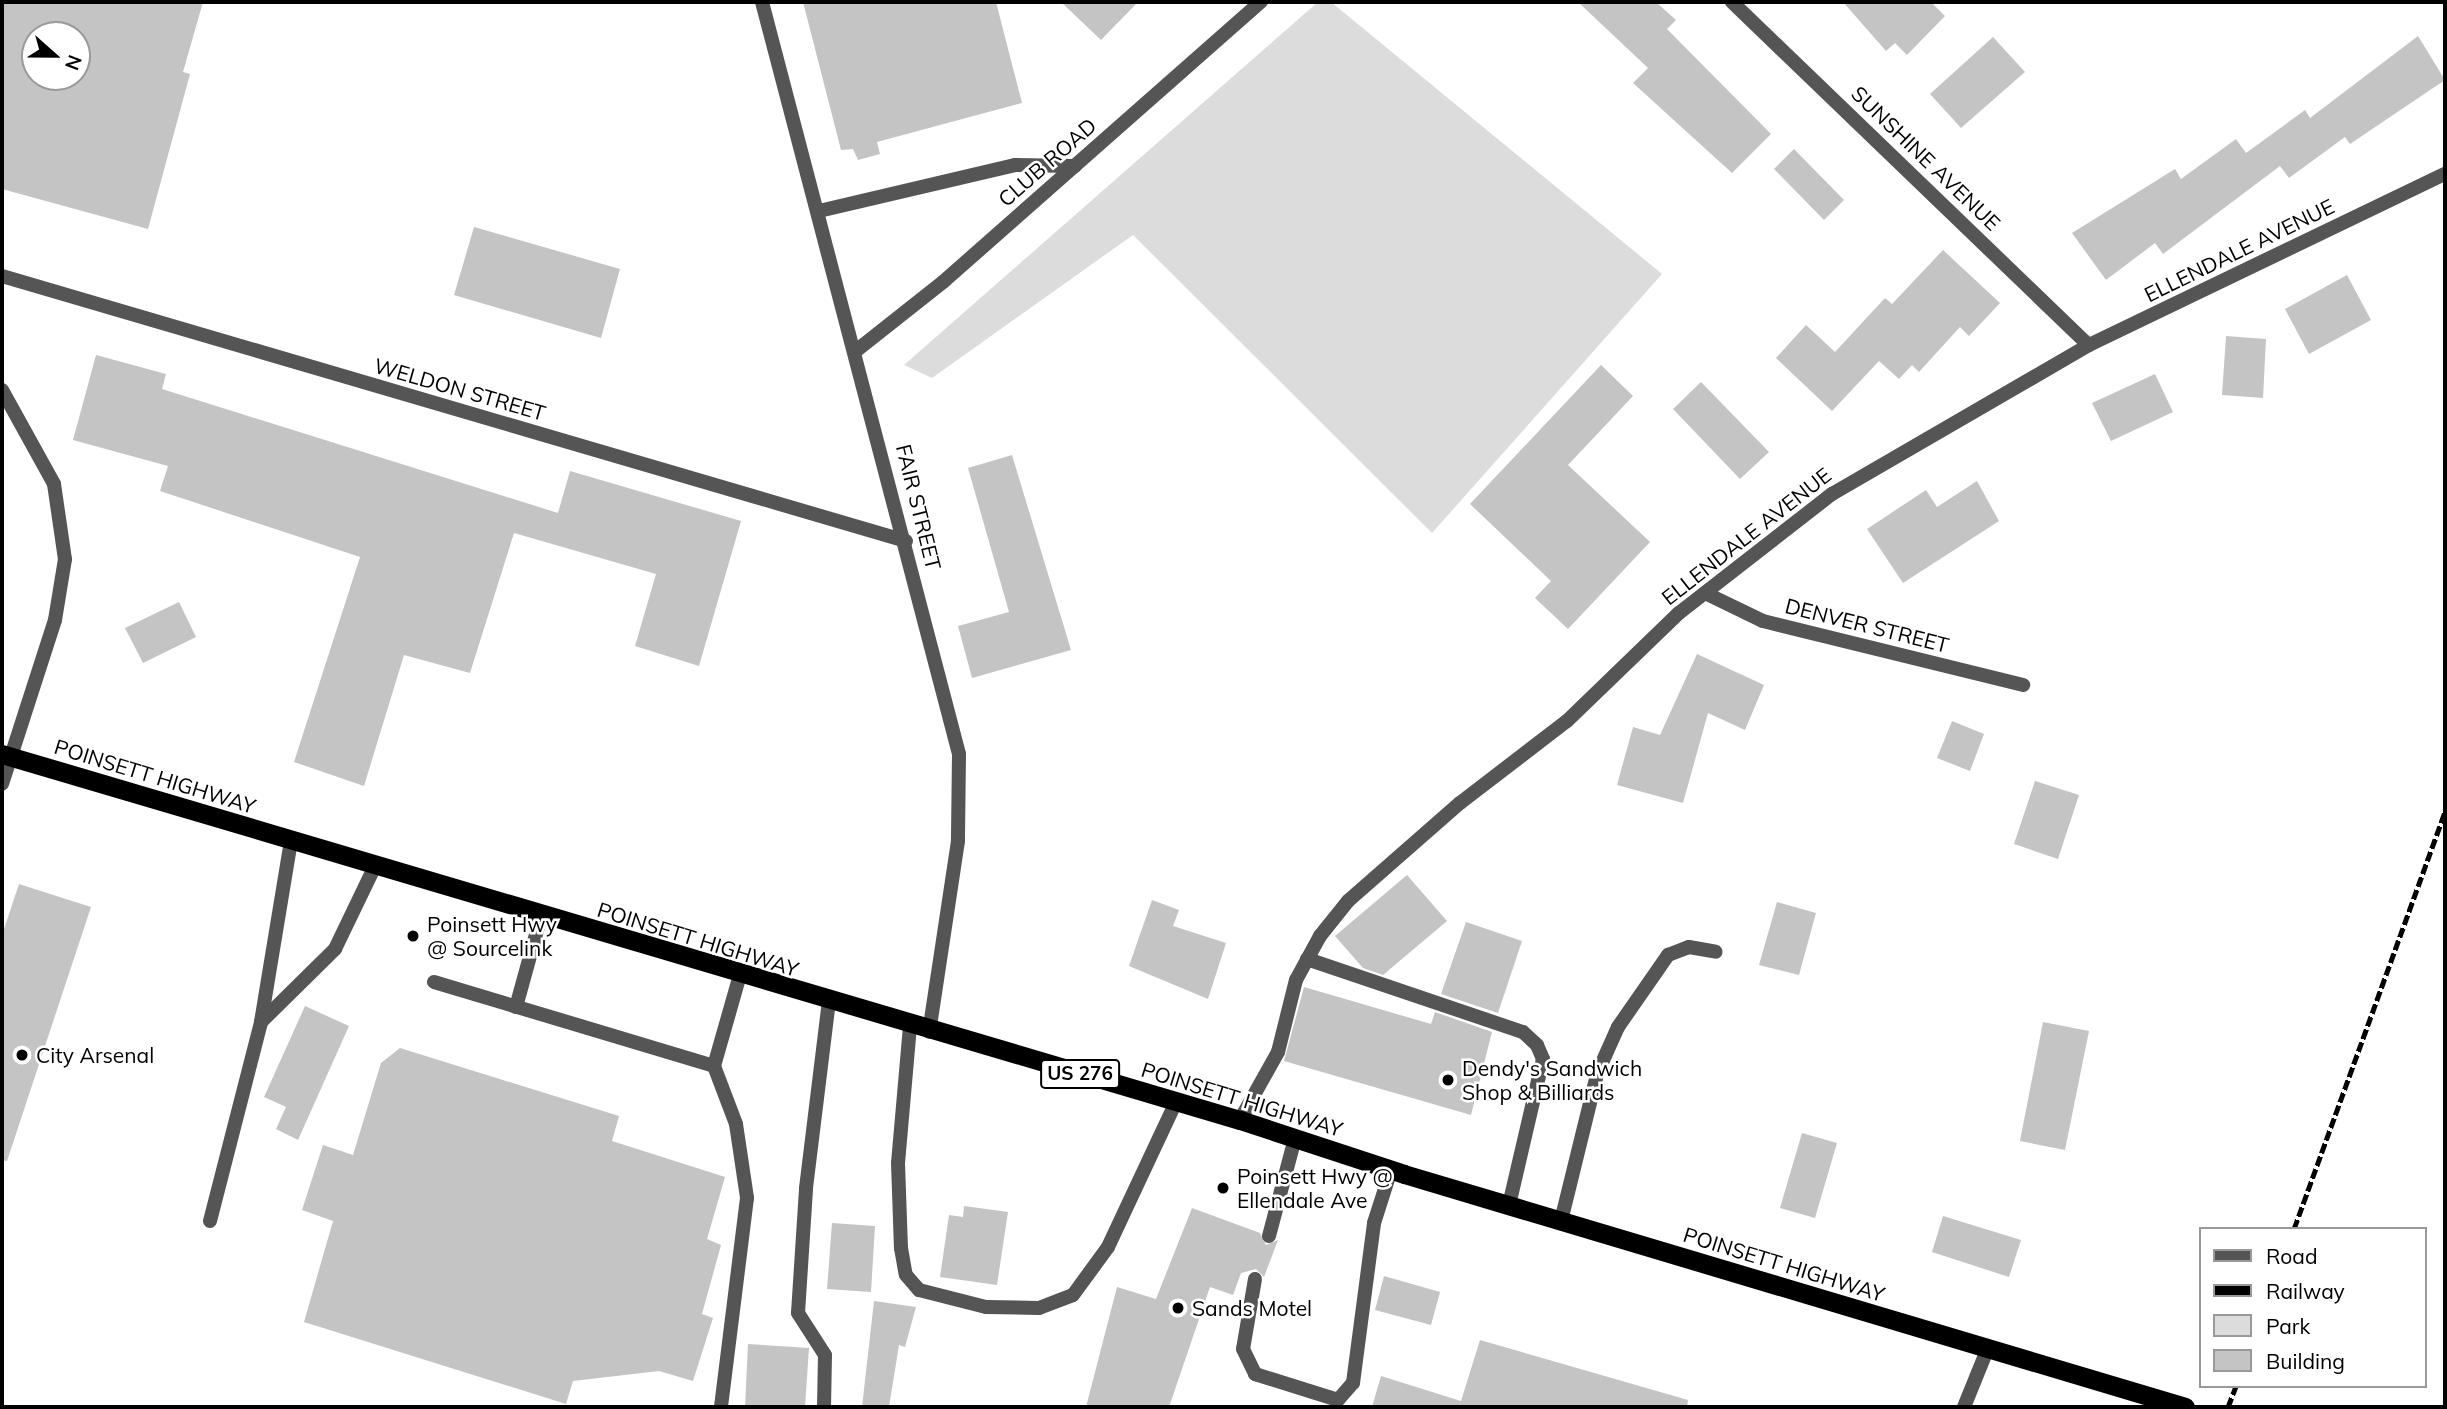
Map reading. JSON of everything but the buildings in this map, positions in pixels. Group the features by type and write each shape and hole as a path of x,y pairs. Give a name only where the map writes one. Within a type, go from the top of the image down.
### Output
{"highway":[{"name":"POINSETT HIGHWAY","path":"6,756 929,1032 1240,1120 1391,1170 2185,1407"}],"street":[{"name":"FAIR STREET","path":"762,2 858,350 952,714 961,777 958,841 929,1032"},
{"name":"CLUB ROAD","path":"858,350 1075,166 1261,2"},
{"name":"SUNSHINE AVENUE","path":"1732,2 2089,345"},
{"path":"819,211 1015,165 1075,166"},
{"name":"ELLENDALE AVENUE","path":"1240,1120 1278,1052 1307,959 1349,901 1460,803 1567,722 1705,593 1832,494 2089,345 2445,174"},
{"name":"WELDON STREET","path":"2,276 906,541"},
{"path":"2,390 54,484 65,559 55,620 6,756 2,784"},
{"name":"DENVER STREET","path":"1705,593 1763,621 2023,685"},
{"path":"210,1221 261,1022 290,841"},
{"path":"261,1022 335,949 375,866"},
{"path":"516,1007 541,916"},
{"path":"1561,1221 1597,1074 1618,1027 1668,955 1689,947 1716,952"},
{"path":"1307,959 1523,1032 1537,1045 1543,1059 1509,1205"},
{"path":"721,1407 747,1198 736,1124 714,1066 740,975"},
{"path":"434,982 714,1066"},
{"path":"824,1407 825,1355 798,1314 829,1002"},
{"path":"910,1026 898,1163 901,1248 906,1275 919,1290 986,1307 1039,1308 1073,1295 1108,1247 1176,1102"},
{"path":"1269,1236 1295,1138"},
{"path":"1255,1279 1243,1349 1255,1374 1338,1400 1353,1383 1374,1223 1391,1170"},
{"path":"1964,1407 1988,1348"}],"green space":[{"path":"1318,2 1331,2 1662,274 1432,533 1133,235 932,378 904,365"}],"railway":[{"path":"2295,1227 2445,813"},
{"path":"2228,1407 2235,1388"}],"place":[{"name":"Poinsett Hwy @ Sourcelink","path":"413,936"},
{"name":"City Arsenal","path":"22,1055"},
{"name":"Dendy's Sandwich Shop & Billiards","path":"1448,1080"},
{"name":"Poinsett Hwy @ Ellendale Ave","path":"1223,1188"},
{"name":"Sands Motel","path":"1178,1308"}]}
